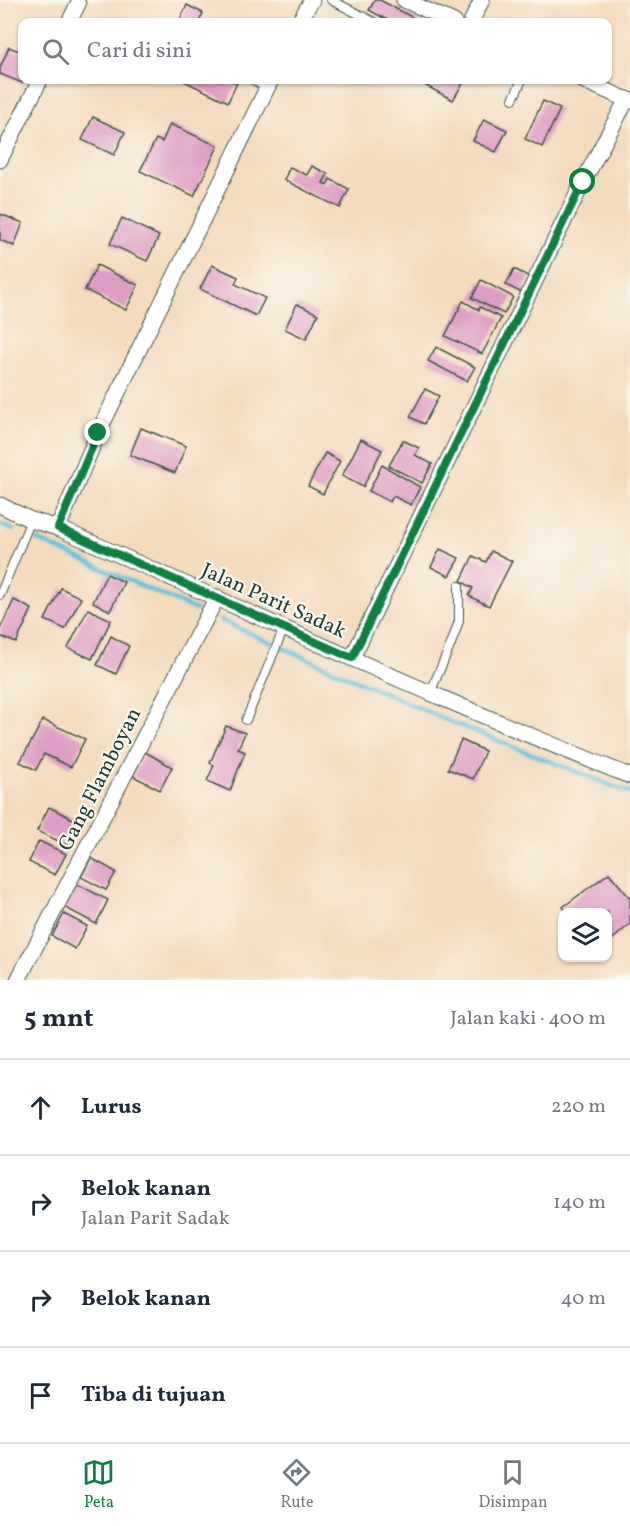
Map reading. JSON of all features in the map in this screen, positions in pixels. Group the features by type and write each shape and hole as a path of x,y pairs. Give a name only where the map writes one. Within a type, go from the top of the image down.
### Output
{"street":[{"path":"301,18 312,0"},
{"path":"404,0 445,18"},
{"path":"473,18 482,0"},
{"path":"71,18 78,4"},
{"path":"0,160 38,84"},
{"path":"58,528 98,433 269,84"},
{"path":"352,658 578,193 628,96 594,84"},
{"name":"Jalan Parit Sadak","path":"0,505 217,597 283,631 352,658 520,733 630,776"},
{"name":"Gang Flamboyan","path":"18,980 217,597"}],"lane":[{"path":"331,0 366,18"},
{"path":"513,99 520,84"},
{"path":"0,595 31,519"},
{"path":"430,693 452,644 459,621 459,586"},
{"path":"246,720 283,631"}],"building":[{"path":"375,0 380,0 414,18 384,18 369,10"},
{"path":"187,5 203,13 201,18 181,18"},
{"path":"9,47 18,50 18,81 0,74 0,68"},
{"path":"190,84 237,84 228,102"},
{"path":"423,84 463,84 453,100"},
{"path":"543,101 560,109 542,147 525,139"},
{"path":"93,117 125,132 114,155 82,140"},
{"path":"484,119 507,130 496,152 473,141"},
{"path":"170,124 218,146 194,196 140,171 156,139 162,142"},
{"path":"312,166 328,174 323,183 327,185 330,179 349,189 340,208 284,180 290,167 307,175"},
{"path":"0,214 23,223 14,246 0,240"},
{"path":"122,218 159,236 147,261 110,244"},
{"path":"97,265 138,285 126,310 85,290"},
{"path":"212,265 238,277 235,284 265,298 256,316 200,289"},
{"path":"514,269 530,277 522,293 506,285"},
{"path":"481,280 513,297 504,314 472,298"},
{"path":"463,301 501,318 482,354 445,336"},
{"path":"297,304 318,314 306,339 285,329"},
{"path":"436,347 475,367 467,381 428,361"},
{"path":"425,389 439,396 424,424 410,417"},
{"path":"141,428 186,446 175,473 130,455"},
{"path":"361,439 382,450 363,487 342,476"},
{"path":"403,440 419,448 415,455 432,464 422,483 389,466"},
{"path":"325,453 340,461 323,494 308,486"},
{"path":"382,465 420,487 411,505 393,496 390,502 369,491"},
{"path":"440,549 459,558 449,576 431,567"},
{"path":"491,551 512,561 489,606 469,596 473,588 461,581 473,556 486,562"},
{"path":"107,574 124,582 110,611 93,602"},
{"path":"61,588 81,598 65,629 45,620"},
{"path":"14,600 32,609 16,643 0,636 0,629"},
{"path":"88,609 111,620 92,659 68,648"},
{"path":"111,636 129,646 116,674 97,665"},
{"path":"43,720 85,739 71,767 44,754 36,770 20,762"},
{"path":"226,726 245,733 238,749 245,752 230,791 207,781 214,765 210,763"},
{"path":"461,740 485,751 473,779 448,769"},
{"path":"145,752 172,767 160,790 133,776"},
{"path":"49,807 79,822 67,845 37,831"},
{"path":"39,841 66,854 55,875 29,862"},
{"path":"91,858 116,872 106,890 81,877"},
{"path":"609,873 630,898 630,924 612,940 612,908 563,907"},
{"path":"77,884 108,900 96,924 64,907"},
{"path":"64,914 87,926 75,949 52,936"}],"waterway":[{"path":"0,524 13,530"},
{"path":"37,540 196,610"},
{"path":"220,620 446,720 630,793"}],"route":[{"path":"98,433 58,528 352,658 583,182"}]}
